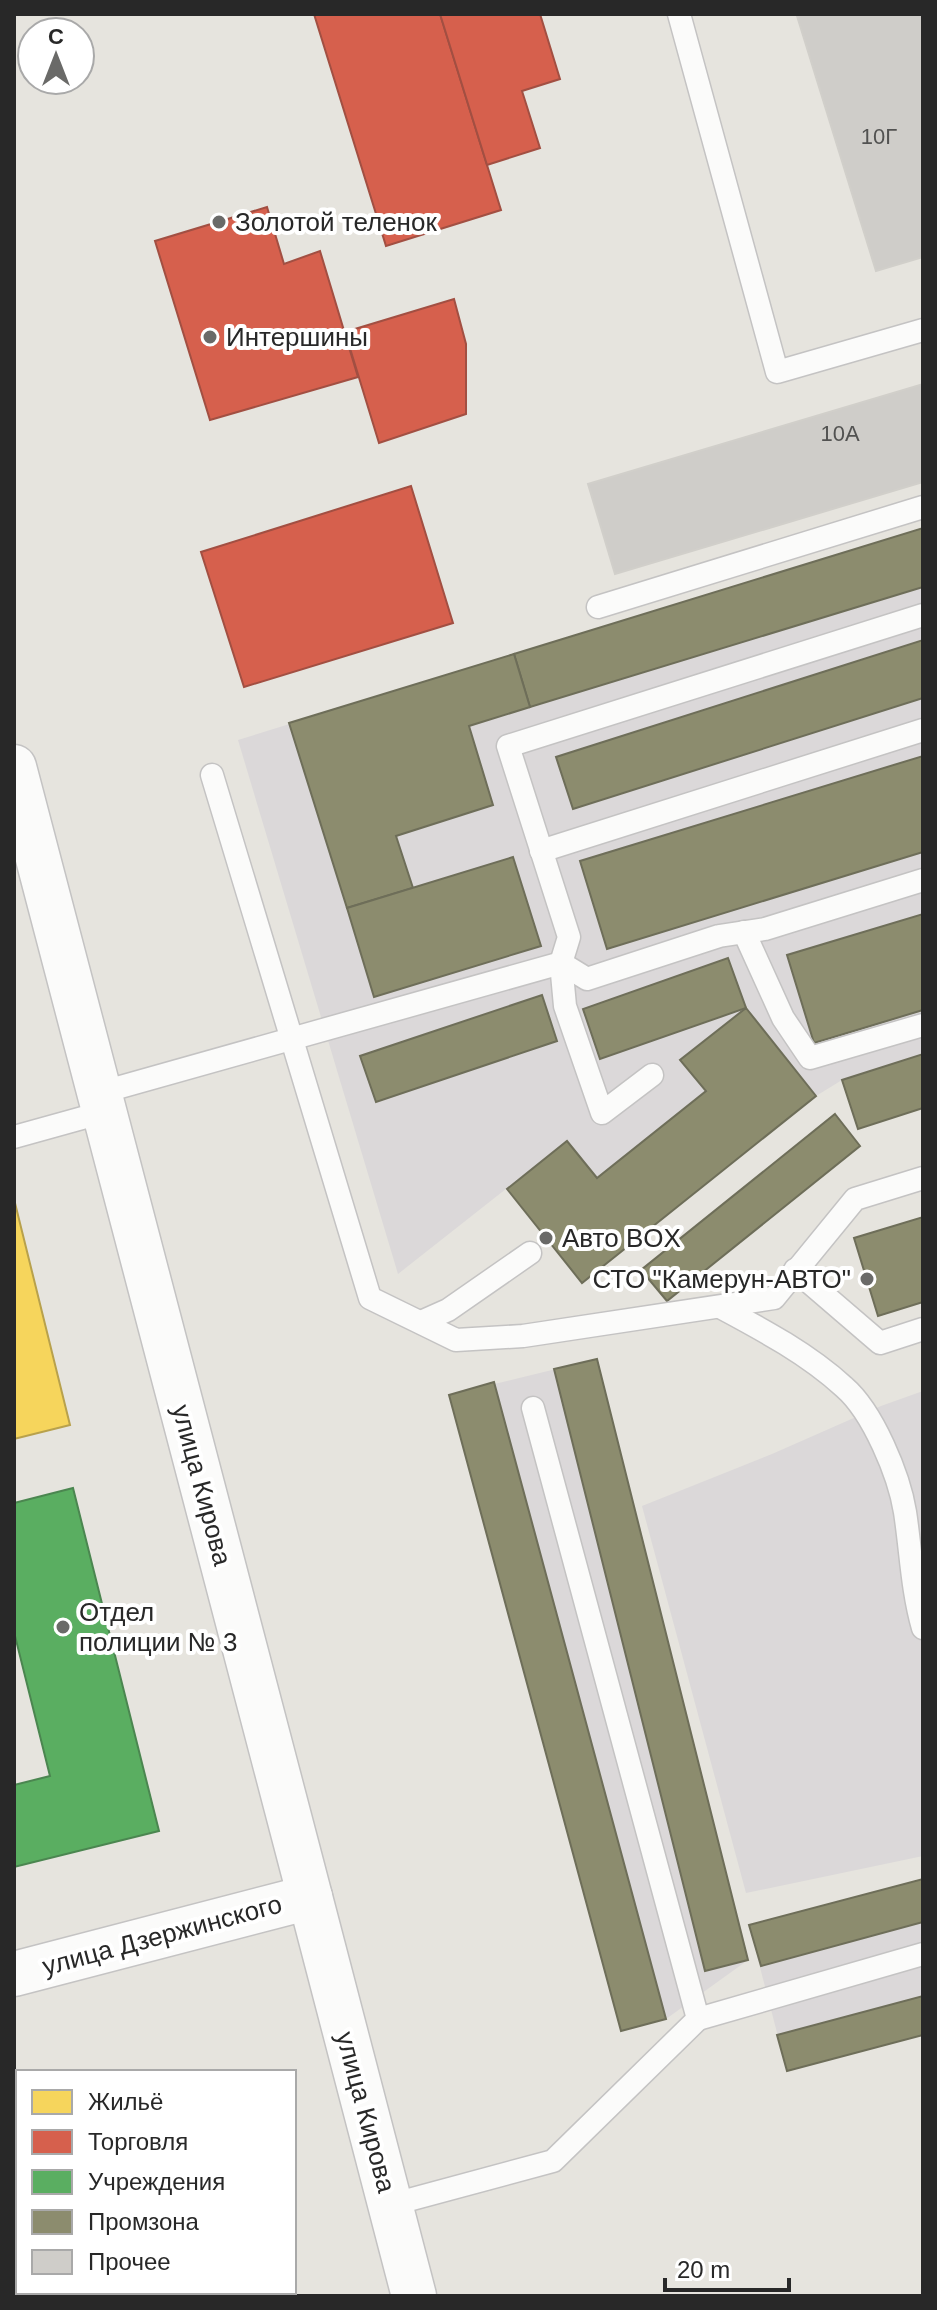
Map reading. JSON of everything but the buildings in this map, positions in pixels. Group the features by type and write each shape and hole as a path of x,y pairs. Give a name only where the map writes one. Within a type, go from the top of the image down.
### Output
{"main road":[{"name":"улица Кирова","path":"14,767 414,2296"},
{"name":"улица Дзержинского","path":"14,1974 310,1897"}],"lane":[{"path":"679,14 777,372 923,330"},
{"path":"598,607 923,507"},
{"path":"652,1075 602,1113 565,1006 561,963 569,937 508,746 923,615"},
{"path":"541,851 923,730"},
{"path":"212,775 370,1298 456,1340 523,1336 774,1298 855,1199 923,1178"},
{"path":"14,1137 102,1102 291,1040 561,963 587,979 719,936 765,929 923,880"},
{"path":"744,932 783,1018 810,1058 923,1025"},
{"path":"421,1322 448,1310 530,1253"},
{"path":"795,1270 880,1343 923,1329"},
{"path":"720,1307 762,1329 847,1388 870,1423 893,1464 923,1628"},
{"path":"533,1408 698,2019"},
{"path":"390,2205 553,2161 698,2019 923,1954"}],"shaded area":[{"path":"923,528 923,1108 858,1129 842,1080 816,1096 681,1060 706,1091 597,1178 567,1141 398,1274 238,740"},
{"path":"597,1359 748,1960 666,2019 621,2031 449,1395"},
{"path":"923,1391 923,1856 746,1893 642,1506"},
{"path":"923,1879 923,2035 787,2071 749,1925"}],"place":[{"name":"Золотой теленок","path":"219,222"},
{"name":"Интершины","path":"210,337"},
{"name":"Авто BOX","path":"546,1238"},
{"name":"СТО \"Камерун-АВТО\"","path":"867,1279"},
{"name":"Отдел полиции № 3","path":"63,1627"}]}
